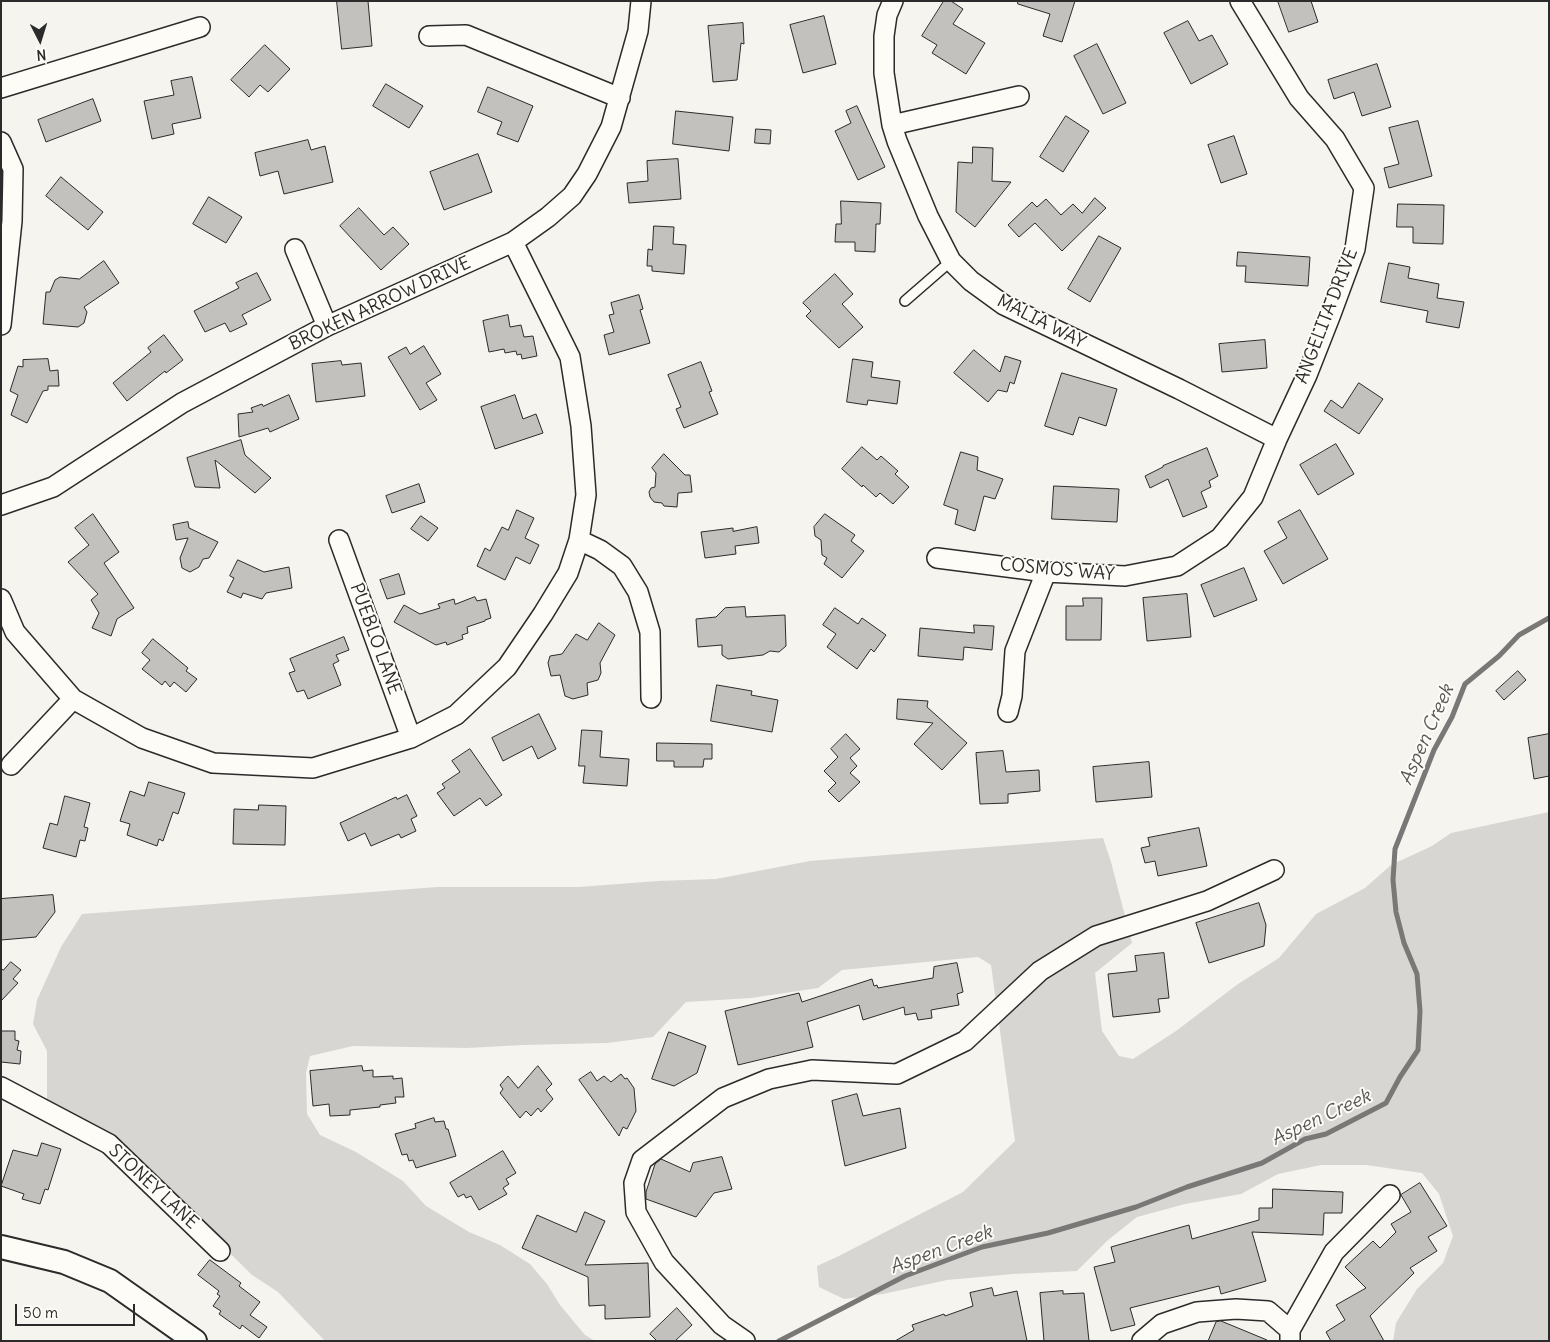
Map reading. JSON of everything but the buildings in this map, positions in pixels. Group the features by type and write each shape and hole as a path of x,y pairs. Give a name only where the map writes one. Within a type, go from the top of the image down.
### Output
{"street":[{"name":"BROKEN ARROW DRIVE","path":"1,505 53,487 182,403 327,326 512,242 548,217 572,196 587,174 611,128 638,31 641,1"},
{"name":"MALIA WAY","path":"893,1 887,15 884,36 884,73 892,125 928,216 951,261 971,281 1004,305 1179,389 1277,439"},
{"name":"ANGELITA DRIVE","path":"1177,566 1220,538 1253,498 1277,439 1307,375 1355,249 1364,188 1335,139 1300,98 1240,1"},
{"path":"1,88 200,27"},
{"path":"429,36 466,35 620,98"},
{"path":"892,125 1019,96"},
{"path":"1,142 12,170 12,221 1,325"},
{"path":"1,599 15,632 73,699 142,738 213,762 313,768 411,738 456,715 507,667 568,573 579,540 586,495 581,426 570,357 512,242"},
{"path":"295,249 327,326"},
{"name":"PUEBLO LANE","path":"339,540 411,738"},
{"path":"579,540 600,550 622,566 638,592 650,632 651,698"},
{"name":"COSMOS WAY","path":"937,558 1046,572 1125,576 1177,566"},
{"path":"1008,712 1012,696 1016,651 1046,572"},
{"path":"11,765 73,699"},
{"path":"746,1341 722,1325 664,1262 636,1212 634,1183 642,1160 723,1098 769,1079 812,1070 897,1074 965,1041 1040,971 1096,936 1207,901 1274,870"},
{"name":"STONEY LANE","path":"3,1092 109,1144 220,1251"},
{"path":"1142,1341 1162,1324 1198,1312 1236,1309 1268,1311 1290,1335 1334,1252 1390,1195"},
{"path":"1,1247 64,1262 110,1281 195,1341"}],"lane":[{"path":"905,301 951,261"}],"shaded area":[{"path":"1549,812 1549,1341 1393,1341 1396,1323 1417,1289 1443,1263 1453,1236 1439,1194 1422,1173 1366,1165 1321,1165 1278,1174 1241,1194 1185,1204 1137,1217 1108,1240 1077,1271 947,1280 883,1294 844,1299 819,1287 817,1266 963,1192 1015,1141 991,965 978,957 842,970 818,988 751,998 686,1002 653,1037 607,1043 467,1048 353,1046 310,1056 306,1073 307,1114 320,1135 356,1152 403,1181 426,1206 469,1232 500,1245 530,1264 585,1335 595,1341 325,1341 278,1292 252,1275 127,1151 87,1121 47,1104 47,1051 33,1024 37,1000 61,947 82,914 437,887 579,887 716,879 810,861 1103,838 1132,943 1095,973 1102,1031 1119,1056 1133,1059 1176,1031 1238,984 1279,958 1316,914 1365,888 1391,865 1432,846 1451,833"}],"waterway":[{"name":"Aspen Creek","path":"779,1341 905,1276 982,1247 1048,1233 1136,1207 1187,1187 1262,1163 1305,1139 1326,1134 1386,1103 1418,1050 1420,1011 1417,974 1404,943 1396,912 1393,880 1395,849 1434,750 1452,717 1465,684 1499,656 1519,635 1549,618"}]}
